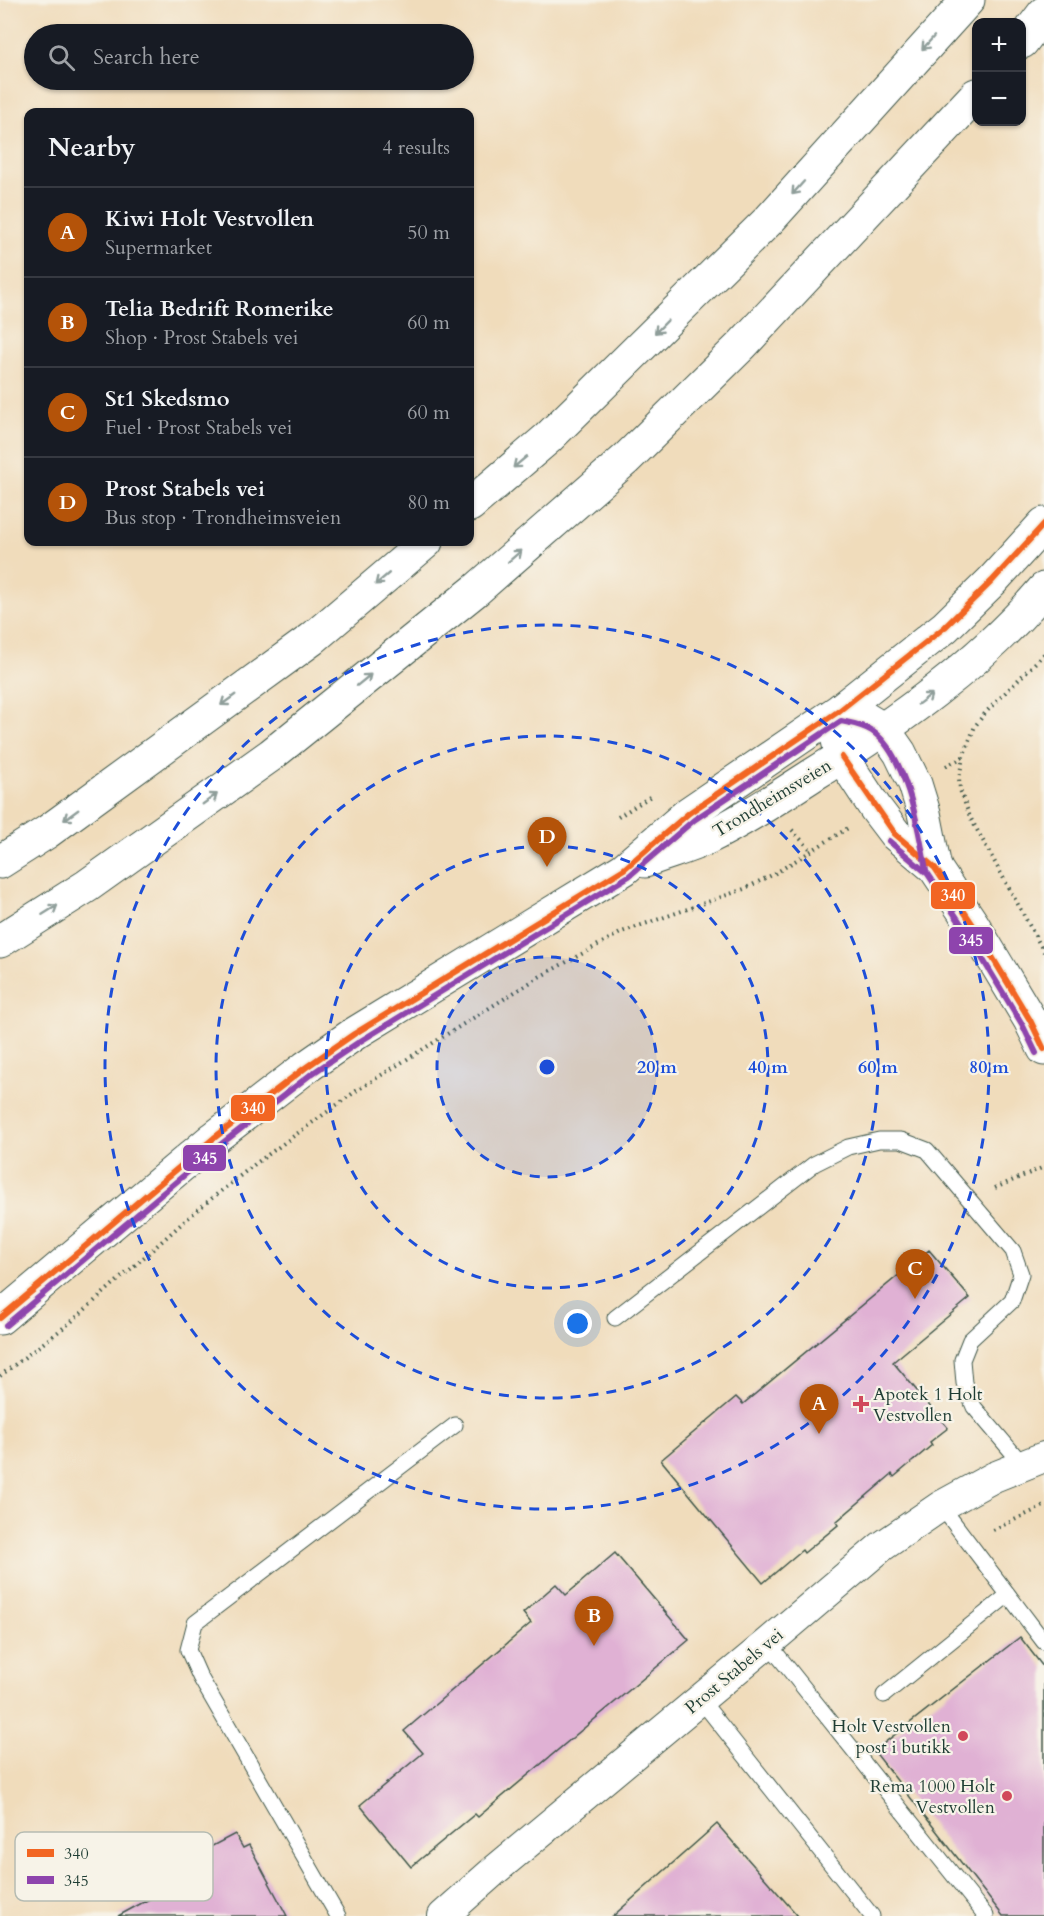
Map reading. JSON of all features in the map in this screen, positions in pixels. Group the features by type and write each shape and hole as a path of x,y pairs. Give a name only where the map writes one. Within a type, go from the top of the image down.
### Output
{"main road":[{"path":"474,502 548,438 769,220 968,0"},
{"path":"1026,37 1044,13"},
{"path":"0,941 87,886 271,755 502,567 626,459 742,345 972,99"},
{"name":"Trondheimsveien","path":"0,1318 214,1138 305,1068 363,1028 624,868 689,813 839,711 945,627 992,581 1044,524"},
{"path":"0,861 47,832 312,639 421,546"},
{"name":"Trondheimsveien","path":"624,868 704,839 772,800 884,730 977,658 1044,589"},
{"path":"935,868 926,821 915,784 900,753 884,730 863,717 839,711 837,737 842,757 876,810 895,834 935,868 973,925 1030,1020 1044,1049"}],"street":[{"name":"Prost Stabels vei","path":"443,1916 881,1547 941,1506 994,1477 1033,1461"}],"lane":[{"path":"615,1318 814,1164 848,1147 879,1140 901,1140 927,1150 1013,1251 1021,1274 1012,1302 970,1340 962,1360 964,1383 974,1407 1033,1461"},
{"path":"338,1916 200,1677 188,1650 195,1623 455,1425"},
{"path":"941,1506 1044,1642"},
{"path":"884,1695 1008,1595"},
{"path":"768,1643 986,1916"},
{"path":"700,1699 872,1916"}],"path":[{"path":"1044,654 975,726 963,757 959,778 960,790 970,818 1044,952"},
{"path":"786,822 812,851"},
{"path":"0,1376 70,1322 196,1211 255,1164 359,1089 539,977 622,933 744,889 774,874 857,822"},
{"path":"970,1199 1044,1167"},
{"path":"968,1543 1044,1506"}],"building":[{"path":"929,1250 970,1298 893,1362 948,1428 930,1442 932,1445 894,1477 892,1474 836,1522 838,1525 804,1553 802,1550 763,1583 661,1460 736,1397 743,1404"},
{"path":"615,1553 689,1640 478,1817 475,1814 411,1867 360,1805 423,1753 404,1731 531,1623 523,1613 556,1584 566,1595"},
{"path":"1020,1637 1044,1668 1044,1916 1003,1916 874,1751"},
{"path":"717,1824 798,1916 613,1916"},
{"path":"235,1834 243,1848 249,1845 287,1916 118,1916 146,1901 213,1901 213,1846"}],"transit line":[{"name":"340","path":"0,1318 214,1138 305,1068 354,1034 624,869 689,813 839,711 945,627 992,581 1044,524"},
{"name":"345","path":"6,1325 220,1145 310,1075 359,1042 629,876 694,820 841,721 872,731 884,742 894,757 910,795 926,870"},
{"name":"340","path":"842,757 895,834 935,868 973,925 1030,1020 1044,1049"},
{"name":"345","path":"889,841 928,874 1022,1024 1036,1053"}],"place":[{"name":"Prost Stabels vei","path":"547,867"},
{"name":"St1 Skedsmo","path":"915,1299"},
{"name":"Apotek 1 Holt Vestvollen","path":"861,1404"},
{"name":"Kiwi Holt Vestvollen","path":"819,1434"},
{"name":"Telia Bedrift Romerike","path":"594,1646"},
{"name":"Holt Vestvollen post i butikk","path":"963,1736"},
{"name":"Rema 1000 Holt Vestvollen","path":"1007,1796"}]}
